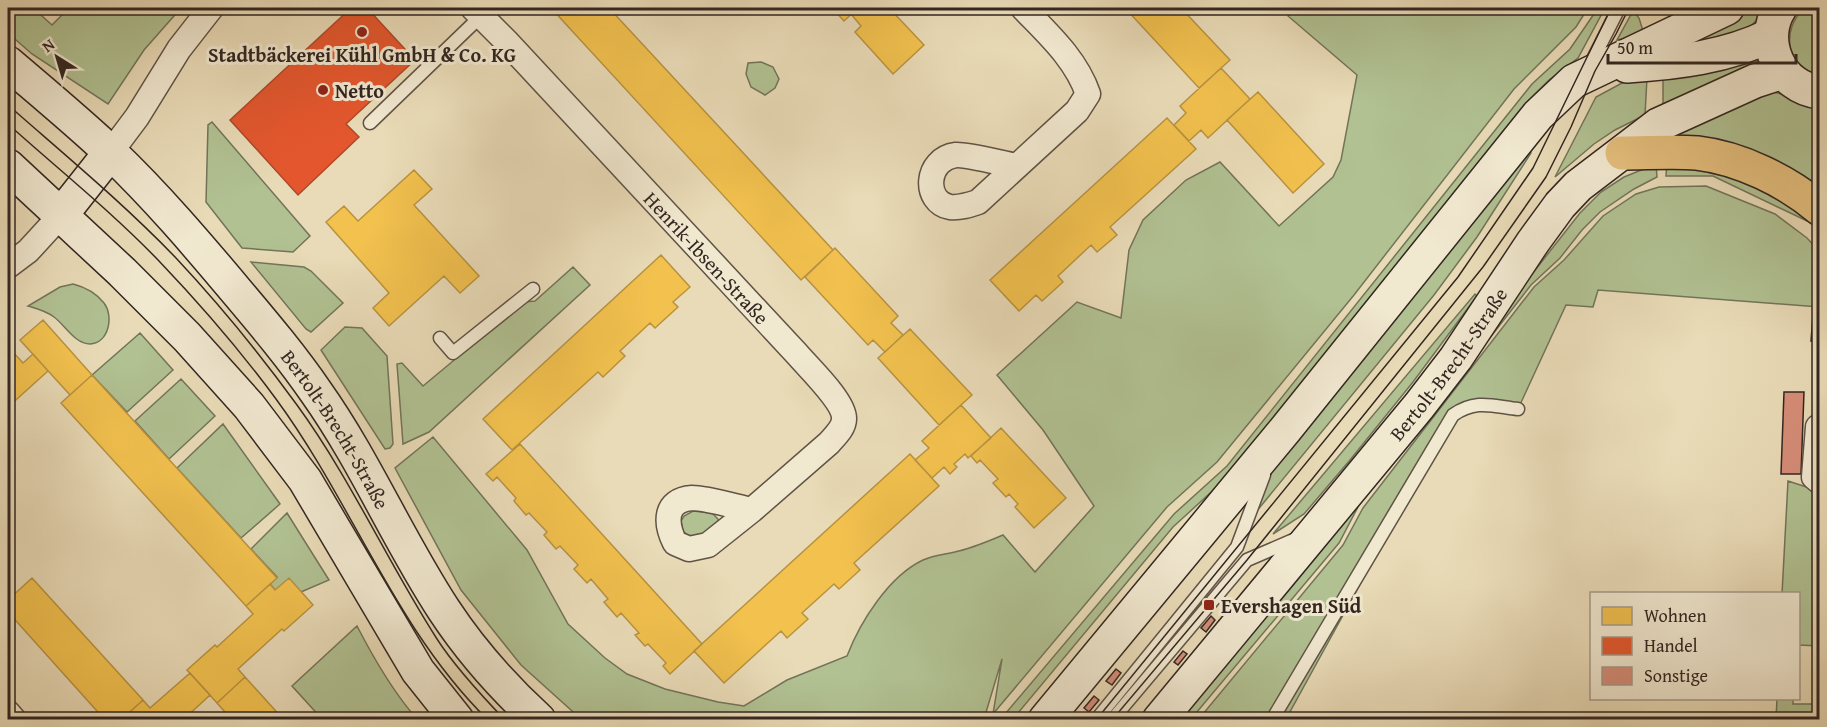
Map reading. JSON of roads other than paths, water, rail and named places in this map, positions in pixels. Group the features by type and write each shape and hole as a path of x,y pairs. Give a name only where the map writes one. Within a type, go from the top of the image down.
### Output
{"highway":[{"path":"1622,153 1698,153 1730,161 1758,171 1820,209"}],"main road":[{"path":"1045,720 1284,430 1538,115 1561,92 1595,71 1727,8"},
{"path":"1595,71 1726,52 1748,46 1775,21"},
{"path":"1775,21 1772,48 1776,61 1783,72 1803,87 1820,92"},
{"name":"Bertolt-Brecht-Straße","path":"8,63 110,153 190,235 274,336 346,437 408,550 445,611 483,663 539,720"},
{"name":"Bertolt-Brecht-Straße","path":"1159,720 1419,406 1456,357 1560,205 1592,175 1658,125 1755,81 1783,72"},
{"path":"61,215 110,153"},
{"path":"8,166 187,337 249,406 305,480 418,671 457,720"}],"street":[{"path":"110,153 137,117 179,49 211,8"},
{"path":"1017,166 1077,111 1088,94 1082,77 1064,51 1023,8"},
{"name":"Henrik-Ibsen-Straße","path":"476,12 506,41 797,354 839,404 844,419 839,431 752,510"},
{"path":"8,266 28,251 61,215"},
{"path":"1818,427 1814,477 1820,482"},
{"path":"8,713 14,720"}],"lane":[{"path":"1595,71 1619,8"},
{"path":"370,123 476,12"},
{"path":"440,338 453,354 533,289"},
{"path":"1272,720 1453,415 1477,404 1518,409"},
{"path":"1095,720 1237,547 1259,485 1284,430"},
{"path":"1112,720 1247,560 1318,529"}],"tram line":[{"path":"1096,720 1458,277 1533,168 1611,8"},
{"path":"1112,720 1247,560 1483,267 1546,177 1595,71 1629,8"},
{"path":"8,105 156,238 208,293 254,348 317,433 444,650 505,720"},
{"path":"8,124 141,243 190,294 248,363 303,439 400,606 426,646 455,684 488,720"}],"place":[{"name":"Stadtbäckerei Kühl GmbH & Co. KG","path":"362,32"},
{"name":"Netto","path":"323,90"},
{"name":"Evershagen Süd","path":"1209,605"}]}
